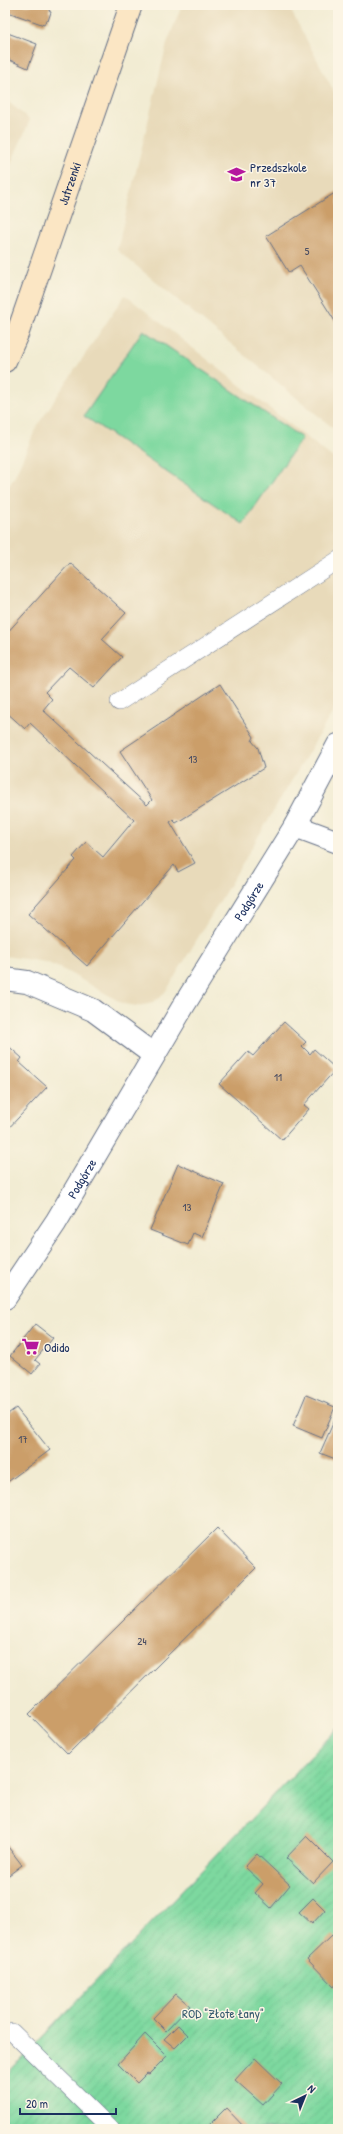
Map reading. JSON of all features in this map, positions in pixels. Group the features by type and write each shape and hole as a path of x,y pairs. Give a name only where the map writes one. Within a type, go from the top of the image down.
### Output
{"street":[{"name":"Jutrzenki","path":"5,361 18,332 131,5"},
{"name":"Podgórze","path":"5,1298 56,1222 154,1055 295,826 338,745"},
{"path":"295,826 338,842"},
{"path":"5,979 27,982 93,1010 154,1055"}],"lane":[{"path":"119,702 338,560"},
{"path":"12,2032 111,2129"}],"shaded area":[{"name":"Przedszkole nr 37","path":"182,5 288,5 338,99 338,432 117,250 167,43"},
{"path":"5,99 30,120 5,177"},
{"path":"125,295 338,462 338,703 168,988 160,998 149,1004 137,1006 124,1004 66,971 46,962 5,956 5,492 14,478 37,426"}],"green space":[{"path":"143,330 302,438 243,524 84,416"},
{"name":"ROD \"Złote Łany\"","path":"338,1728 338,2129 5,2129 5,2076"}],"building":[{"path":"5,5 51,5 49,11 51,12 48,21 46,20 44,25 5,11"},
{"path":"5,32 37,44 28,68 5,58"},
{"path":"338,191 338,326 300,266 289,273 266,236"},
{"path":"70,563 126,613 102,639 122,657 94,688 69,667 45,692 52,699 43,710 147,805 152,800 120,751 220,684 254,737 252,741 258,748 264,768 176,823 173,820 170,822 195,863 178,872 174,865 87,966 28,914 76,860 73,857 86,842 103,857 134,820 30,723 25,729 5,711 5,664 8,661 5,658 5,635"},
{"path":"284,1022 306,1042 302,1046 310,1054 314,1049 336,1069 304,1105 309,1109 282,1140 219,1084 248,1052 253,1056"},
{"path":"5,1043 22,1058 19,1062 47,1087 5,1132"},
{"path":"178,1164 224,1184 202,1237 193,1233 188,1245 150,1230"},
{"name":"Odido","path":"35,1324 53,1338 35,1360 40,1364 32,1374 10,1356"},
{"path":"306,1395 335,1407 322,1438 293,1426"},
{"path":"16,1408 50,1450 5,1484 5,1416"},
{"path":"338,1412 338,1460 320,1453"},
{"path":"217,1528 256,1568 68,1754 29,1714"},
{"path":"307,1836 333,1862 313,1883 286,1858"},
{"path":"5,1843 22,1865 5,1878"},
{"path":"257,1854 290,1885 271,1908 255,1893 263,1884 245,1867"},
{"path":"313,1898 325,1910 312,1924 299,1912"},
{"path":"332,1935 338,1941 338,1982 334,1987 307,1959"},
{"path":"176,1994 190,2006 166,2031 153,2018"},
{"path":"178,2025 188,2035 175,2048 164,2039"},
{"path":"145,2034 167,2056 149,2074 147,2073 137,2083 118,2064"},
{"path":"255,2058 282,2084 263,2105 235,2080"},
{"path":"226,2108 246,2129 205,2129"}],"place":[{"name":"Przedszkole nr 37","path":"237,174"},
{"name":"Odido","path":"31,1347"}]}
